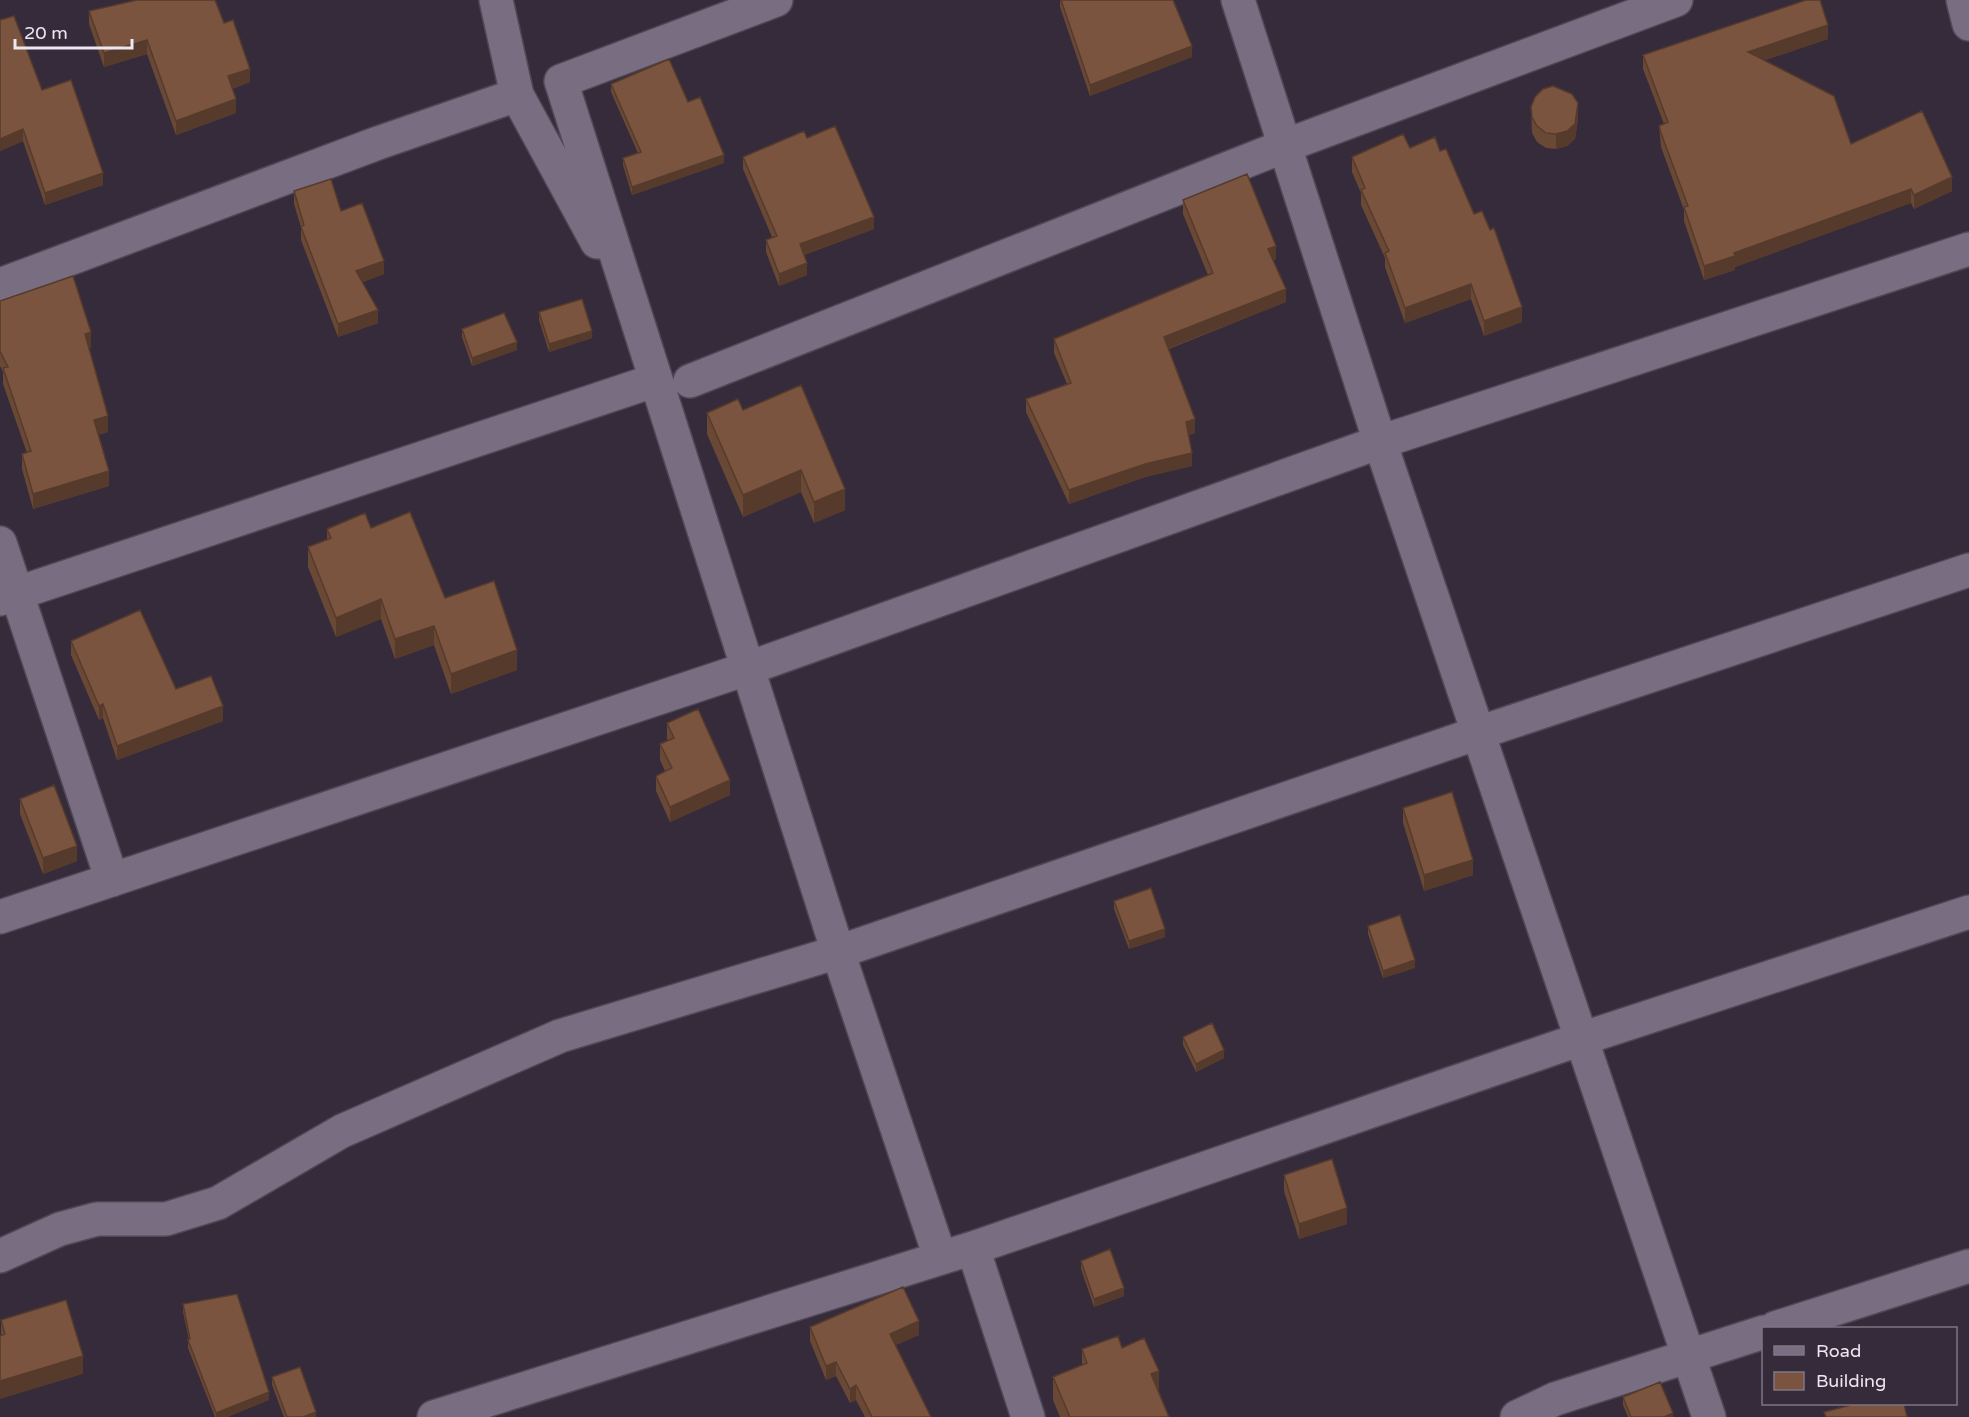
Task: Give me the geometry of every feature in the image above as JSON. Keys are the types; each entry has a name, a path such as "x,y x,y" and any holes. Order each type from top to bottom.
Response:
{"street":[{"path":"496,0 517,95 610,266 656,380 671,497 749,668"},
{"path":"776,0 561,81 838,952 940,1257"},
{"path":"1238,0 1287,145 1380,442 1709,1417"},
{"path":"690,381 1287,145 1676,0"},
{"path":"1963,0 1969,24"},
{"path":"0,285 378,143 517,95"},
{"path":"0,917 749,668 1380,442 1969,249"},
{"path":"8,596 656,380"},
{"path":"0,543 8,596 112,880"},
{"path":"0,1256 60,1229 97,1219 166,1219 194,1213 218,1203 342,1131 560,1036 838,952 1478,733 1969,570"},
{"path":"434,1417 973,1248 1581,1039 1969,912"},
{"path":"973,1248 1028,1417"},
{"path":"1781,1327 1969,1266"},
{"path":"1517,1417 1555,1399 1762,1333"}],"building":[{"path":"137,0 215,0 224,23 233,20 250,69 228,76 236,99 176,121 147,40 104,53 89,11"},
{"path":"1061,0 1173,0 1192,46 1090,85"},
{"path":"1806,0 1820,0 1828,25 1748,52 1834,96 1851,144 1922,111 1952,177 1914,195 1911,189 1704,266 1684,207 1688,206 1659,126 1668,122 1643,55"},
{"path":"14,16 42,90 71,80 103,173 45,193 23,129 0,139 0,20"},
{"path":"669,59 688,102 700,97 724,155 632,187 623,158 641,152 611,84"},
{"path":"1553,86 1572,94 1578,103 1575,124 1567,131 1556,134 1546,133 1537,126 1532,117 1531,107 1535,97 1543,89"},
{"path":"835,126 874,217 800,244 807,263 779,274 766,240 777,236 743,157 804,131 807,138"},
{"path":"1403,134 1410,148 1435,137 1440,151 1446,149 1474,214 1482,211 1490,230 1494,228 1522,307 1484,321 1471,284 1405,308 1385,253 1389,251 1361,190 1365,188 1352,157"},
{"path":"1247,174 1276,246 1268,249 1286,289 1164,337 1195,419 1186,422 1192,453 1145,464 1069,490 1026,399 1071,383 1054,339 1213,273 1183,200"},
{"path":"331,179 341,211 362,203 384,261 356,271 378,310 338,324 301,227 304,225 294,191"},
{"path":"73,276 91,332 85,334 108,416 94,420 109,471 33,494 22,454 31,451 3,368 8,367 0,351 0,301"},
{"path":"582,299 592,331 549,344 539,312"},
{"path":"504,313 517,342 472,358 462,329"},
{"path":"801,385 845,489 814,502 801,470 743,495 707,413 738,399 743,410"},
{"path":"410,512 445,598 494,581 517,650 451,674 434,626 395,639 381,599 336,618 308,547 331,538 327,529 365,513 371,528"},
{"path":"140,610 176,689 211,676 223,706 117,746 103,704 99,706 71,641"},
{"path":"698,709 730,780 670,807 656,776 672,768 660,744 674,738 667,723"},
{"path":"54,785 77,846 43,858 20,799"},
{"path":"1452,792 1473,860 1424,875 1403,808"},
{"path":"1151,888 1165,929 1129,941 1114,901"},
{"path":"1400,915 1415,960 1383,971 1368,926"},
{"path":"1212,1023 1224,1050 1196,1064 1183,1037"},
{"path":"1332,1159 1347,1208 1299,1224 1284,1175"},
{"path":"1110,1249 1124,1288 1094,1299 1081,1261"},
{"path":"903,1287 919,1321 890,1334 931,1417 872,1417 856,1385 850,1389 836,1362 826,1366 810,1327"},
{"path":"237,1294 269,1392 216,1413 188,1340 190,1339 183,1304"},
{"path":"66,1300 83,1356 0,1381 0,1336 5,1334 1,1320"},
{"path":"1118,1336 1122,1348 1144,1338 1159,1371 1151,1374 1169,1417 1070,1417 1053,1377 1087,1363 1082,1349"},
{"path":"300,1367 316,1412 303,1417 287,1417 272,1377"},
{"path":"1660,1382 1673,1413 1664,1417 1631,1417 1623,1397"},
{"path":"1851,1405 1904,1405 1907,1417 1826,1417 1824,1412"}]}
